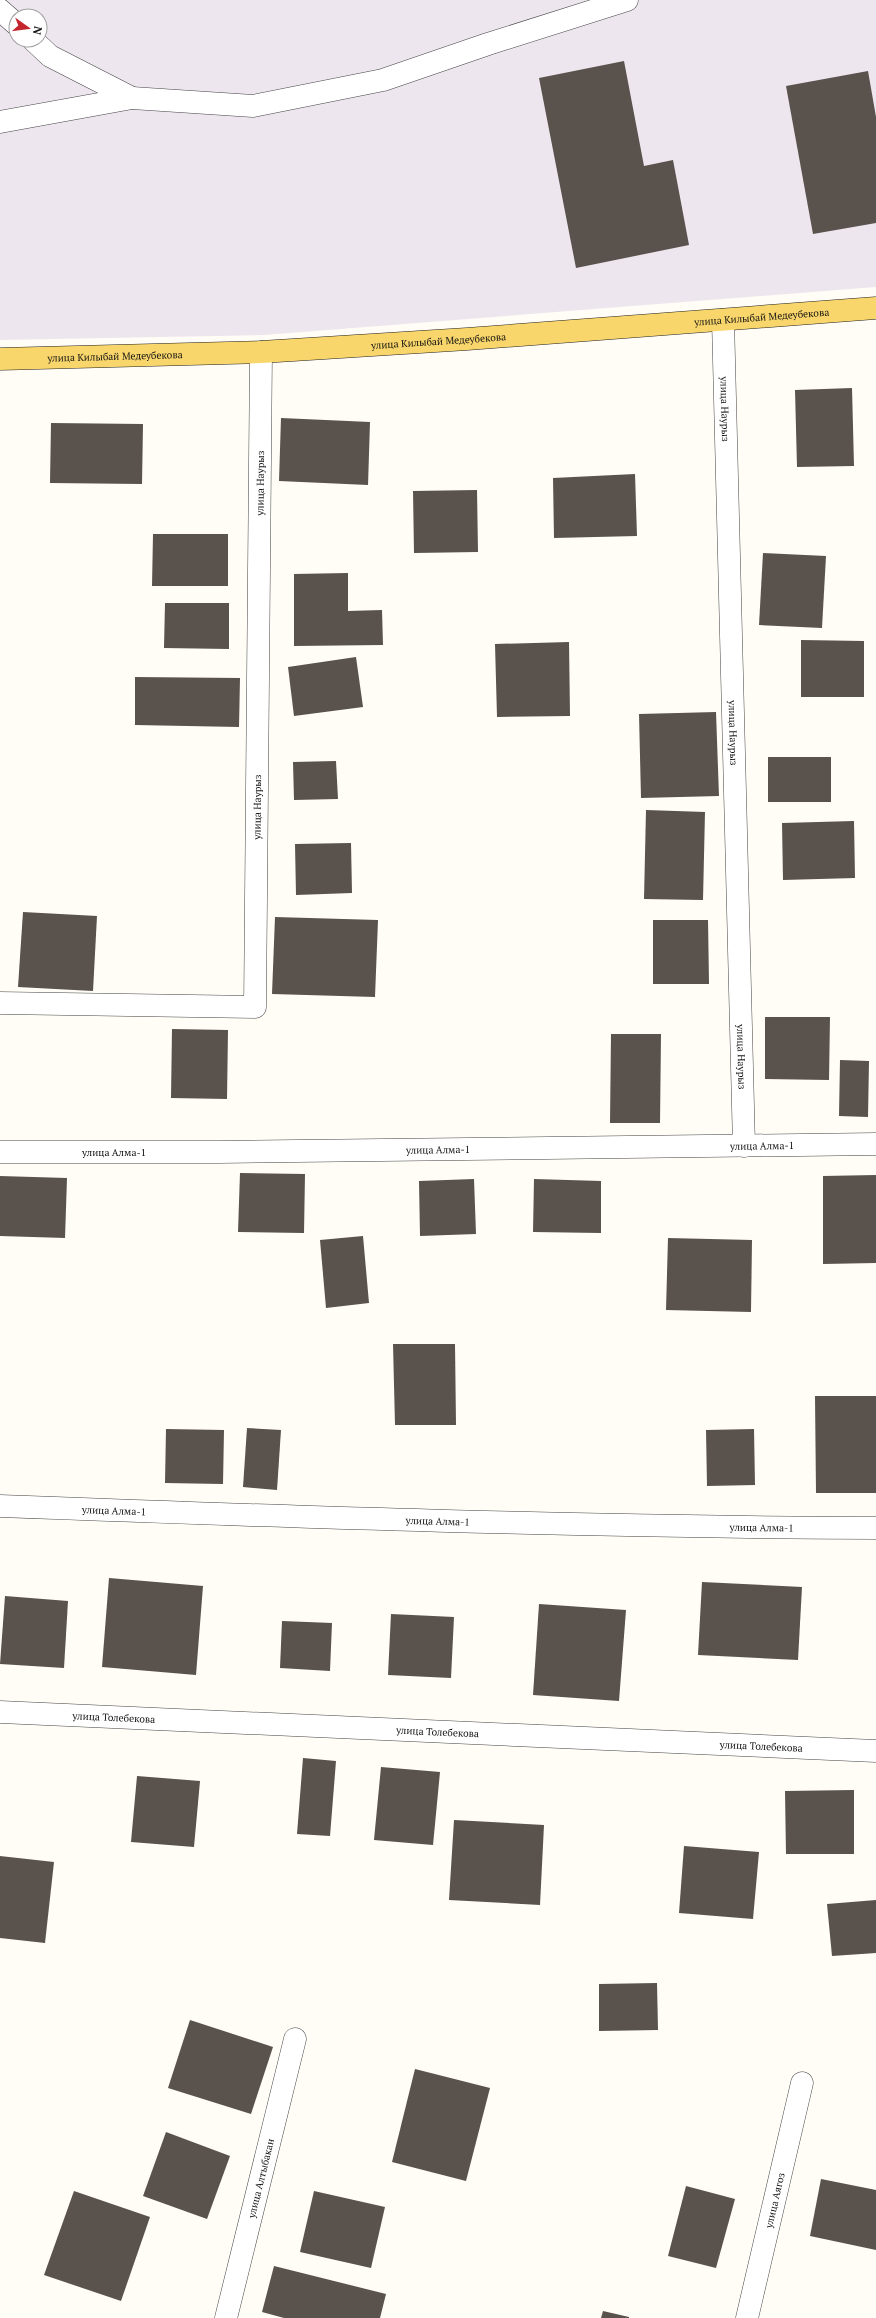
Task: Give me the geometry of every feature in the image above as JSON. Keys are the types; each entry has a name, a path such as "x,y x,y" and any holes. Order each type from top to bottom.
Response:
{"main road":[{"name":"улица Килыбай Медеубекова","path":"0,358 261,352 876,308"}],"street":[{"path":"0,122 132,98 253,106 276,102 383,80 488,44 626,0"},
{"path":"0,10 8,17"},
{"path":"42,48 50,56 132,98"},
{"name":"улица Наурыз","path":"723,320 744,1146"},
{"name":"улица Наурыз","path":"0,1003 255,1007 261,352"},
{"name":"улица Алма-1","path":"0,1152 218,1152 876,1144"},
{"name":"улица Алма-1","path":"0,1506 257,1516 673,1527 876,1528"},
{"name":"улица Толебекова","path":"0,1712 876,1751"},
{"name":"улица Алтыбакан","path":"226,2318 295,2039"},
{"name":"улица Аягоз","path":"747,2318 802,2083"}],"shaded area":[{"path":"0,0 876,0 876,287 264,335 0,340"}],"building":[{"path":"624,61 644,166 673,160 689,245 576,268 539,78"},
{"path":"868,71 876,117 876,223 813,234 786,86"},
{"path":"852,388 854,466 797,467 795,390"},
{"path":"281,418 370,422 368,485 279,481"},
{"path":"51,423 143,424 142,484 50,483"},
{"path":"635,474 637,536 554,538 553,478"},
{"path":"477,490 478,552 414,553 413,491"},
{"path":"153,534 228,534 228,586 152,586"},
{"path":"763,553 826,556 822,628 759,625"},
{"path":"348,573 348,611 382,610 383,645 294,646 294,574"},
{"path":"165,603 229,603 229,649 164,648"},
{"path":"801,640 864,641 864,697 801,697"},
{"path":"569,642 570,716 497,717 495,644"},
{"path":"356,657 363,707 294,716 288,667"},
{"path":"135,677 240,678 239,727 135,725"},
{"path":"716,712 719,796 641,798 639,714"},
{"path":"768,757 831,757 831,802 768,802"},
{"path":"336,761 338,799 294,800 293,762"},
{"path":"646,810 705,812 703,900 644,899"},
{"path":"854,821 855,878 783,880 782,823"},
{"path":"351,843 352,893 296,895 295,844"},
{"path":"23,912 97,916 93,991 18,987"},
{"path":"275,917 378,920 375,997 272,994"},
{"path":"653,920 708,920 709,984 653,984"},
{"path":"765,1017 830,1017 829,1080 765,1079"},
{"path":"172,1029 228,1030 227,1099 171,1098"},
{"path":"611,1034 661,1034 660,1123 610,1123"},
{"path":"840,1060 869,1061 868,1117 839,1116"},
{"path":"240,1173 305,1174 304,1233 238,1232"},
{"path":"876,1175 876,1263 823,1264 823,1176"},
{"path":"0,1176 67,1178 65,1238 0,1236"},
{"path":"474,1179 476,1234 420,1236 419,1181"},
{"path":"534,1179 601,1181 601,1233 533,1232"},
{"path":"363,1236 369,1303 326,1308 320,1240"},
{"path":"668,1238 752,1240 751,1312 666,1310"},
{"path":"393,1344 455,1344 456,1425 395,1425"},
{"path":"815,1396 876,1396 876,1493 816,1493"},
{"path":"247,1428 281,1430 277,1490 243,1487"},
{"path":"166,1429 224,1430 223,1484 165,1483"},
{"path":"754,1429 755,1485 707,1486 706,1430"},
{"path":"109,1578 203,1586 196,1675 102,1667"},
{"path":"702,1582 802,1587 798,1660 698,1655"},
{"path":"5,1596 68,1601 64,1668 0,1664"},
{"path":"539,1604 626,1610 619,1701 533,1695"},
{"path":"391,1614 454,1617 451,1678 388,1675"},
{"path":"282,1621 332,1623 330,1671 280,1668"},
{"path":"303,1758 336,1761 330,1836 297,1834"},
{"path":"381,1767 440,1772 433,1845 374,1840"},
{"path":"137,1776 200,1781 194,1847 131,1842"},
{"path":"854,1790 854,1854 786,1854 785,1791"},
{"path":"454,1820 544,1825 540,1905 449,1900"},
{"path":"684,1846 759,1852 753,1919 679,1913"},
{"path":"0,1856 54,1862 45,1943 0,1938"},
{"path":"876,1900 876,1953 832,1956 827,1904"},
{"path":"657,1983 658,2030 599,2031 599,1984"},
{"path":"190,2020 273,2047 251,2114 168,2088"},
{"path":"415,2069 490,2088 466,2181 392,2162"},
{"path":"166,2132 230,2156 207,2219 143,2196"},
{"path":"821,2179 876,2190 876,2250 810,2236"},
{"path":"686,2186 735,2199 716,2268 668,2256"},
{"path":"74,2191 150,2217 121,2301 44,2275"},
{"path":"314,2191 385,2207 371,2268 300,2252"},
{"path":"274,2266 386,2294 380,2318 284,2318 262,2312"},
{"path":"603,2311 629,2317 629,2318 601,2318"}]}
